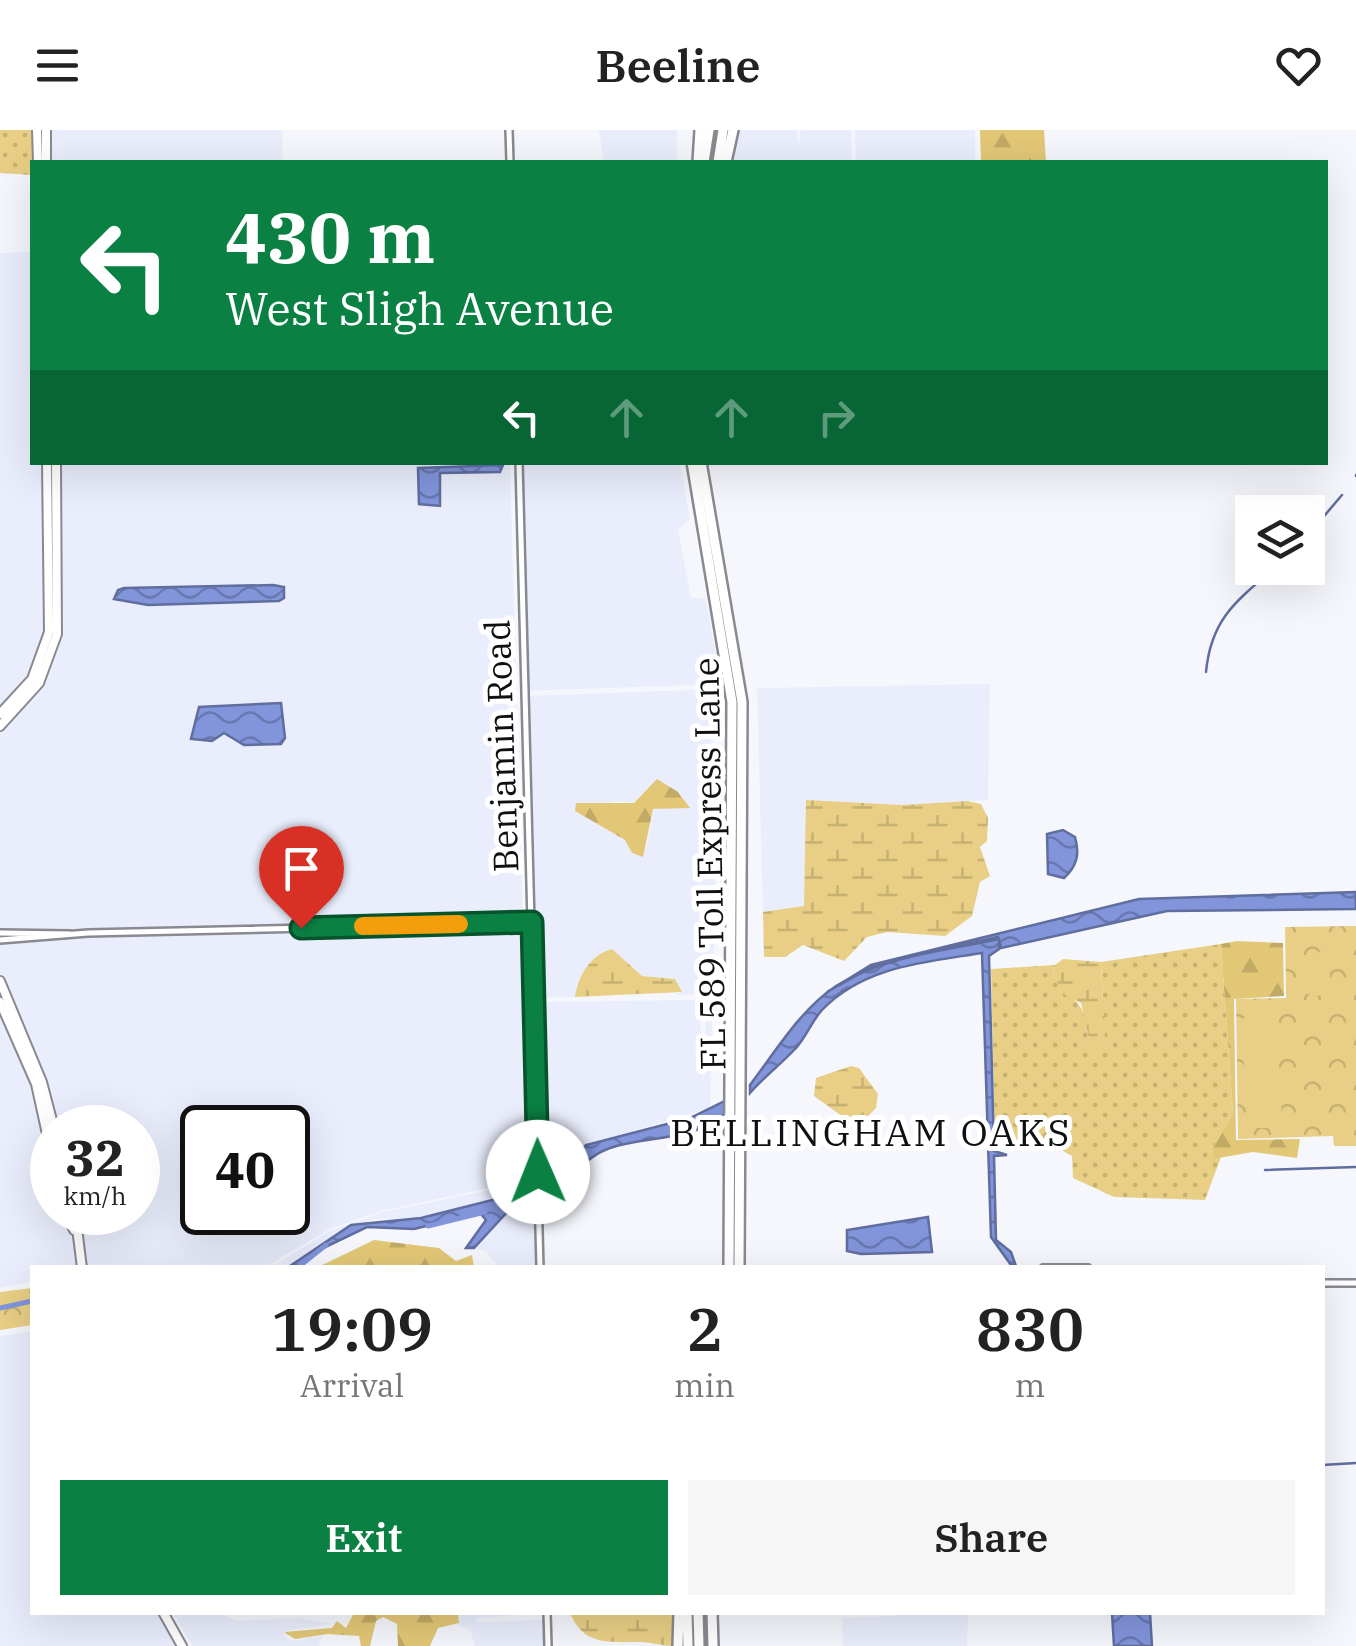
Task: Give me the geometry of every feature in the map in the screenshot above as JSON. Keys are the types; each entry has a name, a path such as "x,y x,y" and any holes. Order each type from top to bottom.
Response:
{"highway":[{"path":"700,130 701,160"},
{"path":"702,160 709,130"},
{"path":"716,160 720,130"},
{"path":"726,160 733,130"},
{"path":"693,465 737,670"},
{"path":"704,465 740,702 742,1112 736,1265"},
{"path":"736,1265 730,1088 740,702"},
{"path":"678,1646 691,1615"},
{"path":"692,1615 696,1646"},
{"path":"692,1615 696,1646"},
{"path":"712,1615 712,1646"}],"main road":[{"path":"37,130 38,160"},
{"path":"46,130 46,160"},
{"path":"0,714 32,679 49,632 47,465"},
{"path":"0,726 39,684 58,634 56,465"},
{"path":"0,981 48,1105"},
{"path":"0,1002 36,1084 41,1105"},
{"path":"75,1235 81,1265"},
{"path":"165,1615 182,1646"}],"street":[{"path":"509,130 510,160"},
{"name":"Benjamin Road","path":"519,465 540,1265"},
{"path":"0,932 70,934 532,922"},
{"path":"0,940 61,938 70,934"},
{"path":"1325,1283 1356,1282"},
{"path":"547,1615 548,1646"}],"shaded area":[{"path":"49,130 282,130 283,160 50,160"},
{"path":"599,130 677,130 677,160 604,160"},
{"path":"737,130 797,130 798,146 801,130 851,130 852,160 730,160"},
{"path":"855,130 975,130 975,160 856,160"},
{"path":"30,252 30,465 510,465 530,1179 382,1211 330,1229 268,1265 30,1265 30,1282 0,1288 0,253"},
{"path":"521,465 680,465 690,519 678,530 691,598 706,599 721,684 524,691"},
{"path":"990,684 988,800 902,805 807,801 804,907 763,912 757,688"},
{"path":"720,689 720,716 716,694 709,695 713,773 706,809 717,800 710,1108 586,1145 550,1185 540,1188 537,1002 699,1000 704,1086 706,1005 697,994 675,995 681,992 675,979 642,976 628,964 577,986 575,997 536,998 525,696","holes":["642,793 689,807 653,809 647,846 632,853 625,840 575,811 617,801 634,803"]},
{"path":"536,1175 536,1189 421,1218 373,1219 291,1265 275,1265 330,1231 383,1212 500,1188"},
{"path":"536,1199 537,1265 497,1265 485,1251 472,1248 510,1209"},
{"path":"30,1331 30,1615 168,1615 185,1646 0,1646 0,1336"},
{"path":"174,1615 225,1615 236,1621 301,1618 332,1624 283,1631 287,1639 294,1641 322,1636 319,1646 193,1646"},
{"path":"460,1615 517,1615 476,1618 477,1622 545,1620 546,1646 475,1646 470,1629 458,1626"},
{"path":"968,1615 967,1646 843,1646 842,1618"}],"green space":[{"path":"0,130 32,130 30,175 0,173"},
{"path":"980,130 1044,130 1046,160 981,160"},
{"path":"657,779 678,792 690,808 653,809 643,857 632,853 625,840 575,811 576,803 634,803"},
{"path":"806,800 981,804 988,818 987,841 980,847 990,876 980,882 972,916 945,936 887,932 867,937 844,961 803,945 785,957 764,957 763,912 804,906"},
{"path":"1356,926 1356,1146 1334,1146 1333,1136 1238,1139 1236,999 1286,998 1285,927"},
{"path":"1283,943 1284,996 1234,999 1236,1140 1300,1139 1297,1158 1253,1152 1213,1159 1212,1149 1233,1113 1221,944"},
{"path":"1221,944 1233,1113 1212,1149 1213,1158 1221,1157 1205,1200 1114,1197 1073,1178 1072,1156 1052,1145 995,1144 991,969 1055,965 1053,975 1084,1013 1087,1033 1103,1000 1101,962"},
{"path":"612,949 642,976 675,979 682,992 575,997 587,967"},
{"path":"1313,952 1332,953 1328,997 1303,993"},
{"path":"1063,959 1101,962 1105,1039 1097,1049 1091,1047 1081,1003 1066,996 1053,975 1055,965"},
{"path":"1243,1018 1278,1018 1279,1070 1244,1071"},
{"path":"851,1066 859,1068 878,1094 876,1108 857,1127 814,1096 816,1078"},
{"path":"1246,1075 1282,1075 1281,1128 1246,1128"},
{"path":"374,1240 439,1248 456,1261 472,1255 474,1265 322,1265"},
{"path":"30,1288 30,1325 0,1330 0,1292"},
{"path":"353,1615 458,1615 459,1623 438,1628 430,1646 398,1646 397,1624 383,1617 376,1621 370,1646 361,1646 359,1636 328,1634 295,1639 284,1632 332,1628 337,1621 346,1628"},
{"path":"571,1615 674,1615 673,1646 598,1640 576,1624"}],"water":[{"path":"503,465 500,472 440,473 440,506 419,504 418,468"},
{"path":"284,587 284,598 279,601 148,605 114,599 118,590 124,588"},
{"path":"281,703 285,738 281,744 244,745 224,733 212,741 191,739 199,707"},
{"path":"1063,830 1075,837 1077,849 1075,864 1064,878 1048,874 1047,834"},
{"path":"1356,892 1356,909 1167,911 1001,948 998,937 877,964 827,992 871,965 1139,899"},
{"path":"999,939 999,949 989,956 994,1151 1007,1155 994,1156 996,1240 1011,1252 1016,1265 1011,1265 991,1237 982,953 897,968 857,984 822,1010 799,1045 750,1093 750,1085 789,1032 836,986 894,961"},
{"path":"727,1100 728,1111 702,1128 610,1148 540,1197 540,1188 550,1185 586,1145 690,1118"},
{"path":"536,1189 536,1199 510,1209 474,1248 466,1248 486,1220 480,1213 414,1229 367,1227 319,1250 299,1265 291,1265 351,1225 421,1218"},
{"path":"928,1217 932,1252 847,1251 847,1230"},
{"path":"1112,1615 1150,1615 1152,1646 1114,1646"}],"waterway":[{"path":"1325,515 1342,495"},
{"path":"1206,672 1220,625 1237,601 1255,585"},
{"path":"1265,1170 1356,1167"},
{"path":"428,1226 485,1212"},
{"path":"301,1265 326,1245"},
{"path":"0,1308 30,1301"},
{"path":"1325,1465 1356,1463"}],"slow traffic":[{"path":"363,926 459,924"}],"district":[{"name":"BELLINGHAM OAKS","path":"871,1131"}],"route":[{"path":"301,928 532,922 538,1172"}]}
